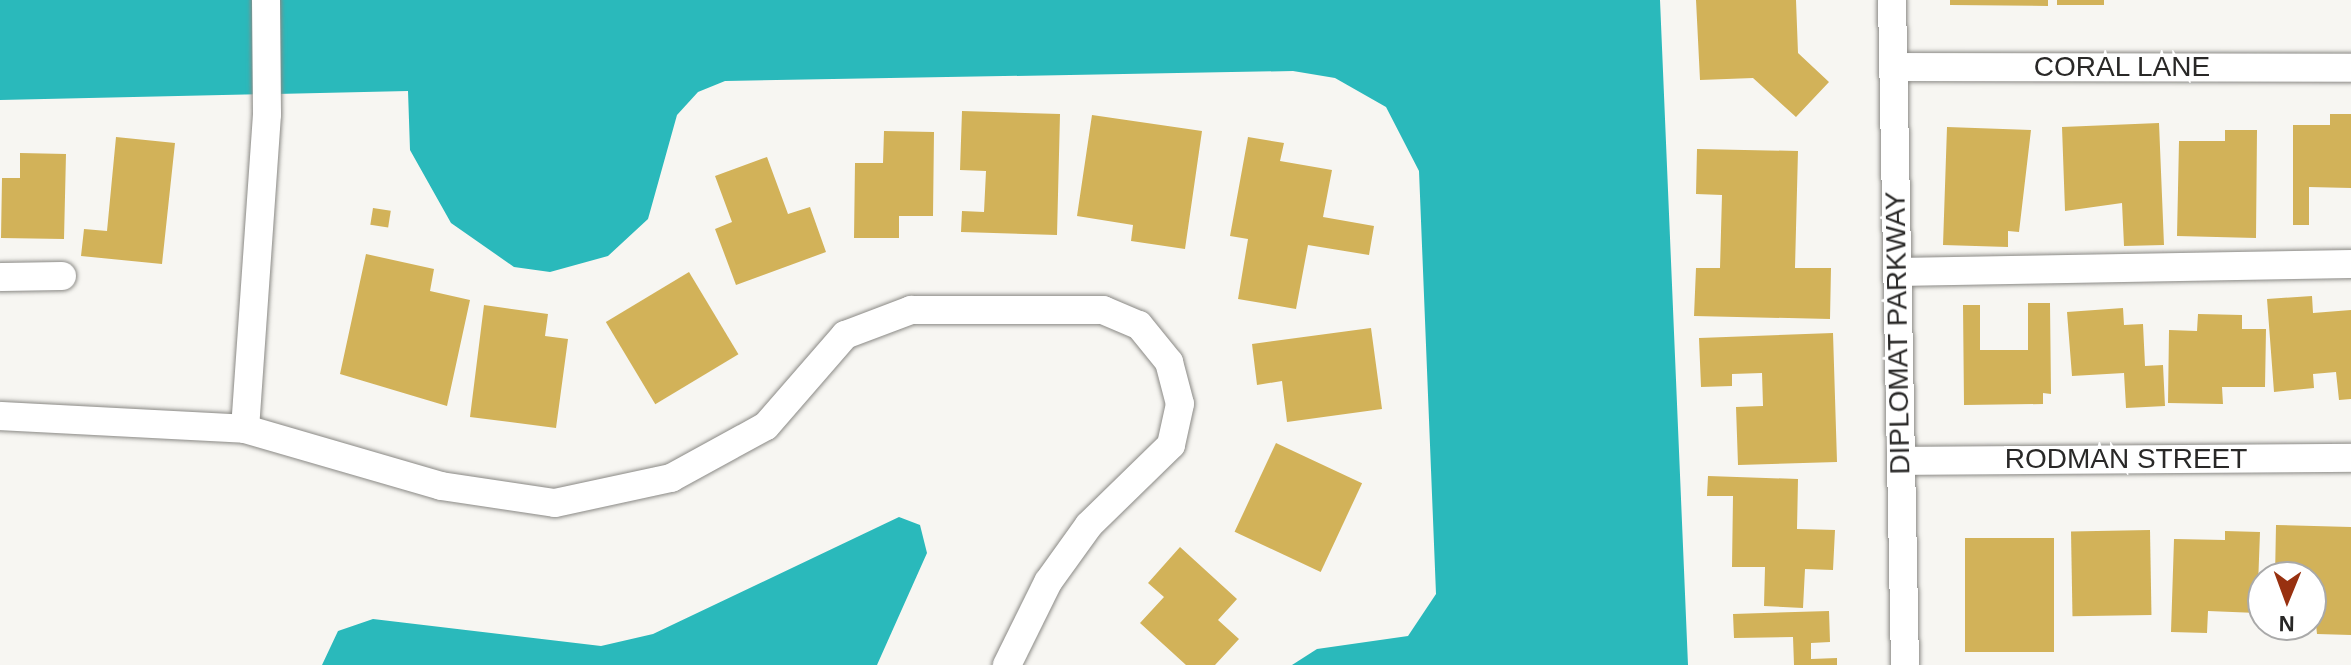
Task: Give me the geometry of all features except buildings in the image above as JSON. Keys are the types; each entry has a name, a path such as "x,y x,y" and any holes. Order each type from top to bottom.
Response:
{"street":[{"path":"245,429 267,114 266,0"},
{"name":"DIPLOMAT PARKWAY","path":"1892,0 1905,665"},
{"name":"CORAL LANE","path":"1893,67 2351,68"},
{"path":"1897,272 2351,264"},
{"path":"0,277 62,276"},
{"path":"0,416 245,429 441,486 555,503 671,478 766,426 845,335 911,310 1103,310 1139,325 1169,362 1180,404 1171,445 1089,525 1048,582 1007,665"},
{"name":"RODMAN STREET","path":"1901,461 2351,458"}],"water":[{"path":"0,0 1660,0 1688,665 1292,665 1317,649 1408,636 1436,594 1419,171 1386,107 1335,78 1293,71 725,81 698,92 677,115 648,219 608,256 550,272 514,267 451,223 410,150 408,91 0,100"},
{"path":"899,517 920,525 927,553 877,665 322,665 338,631 373,619 601,646 653,634"}]}
